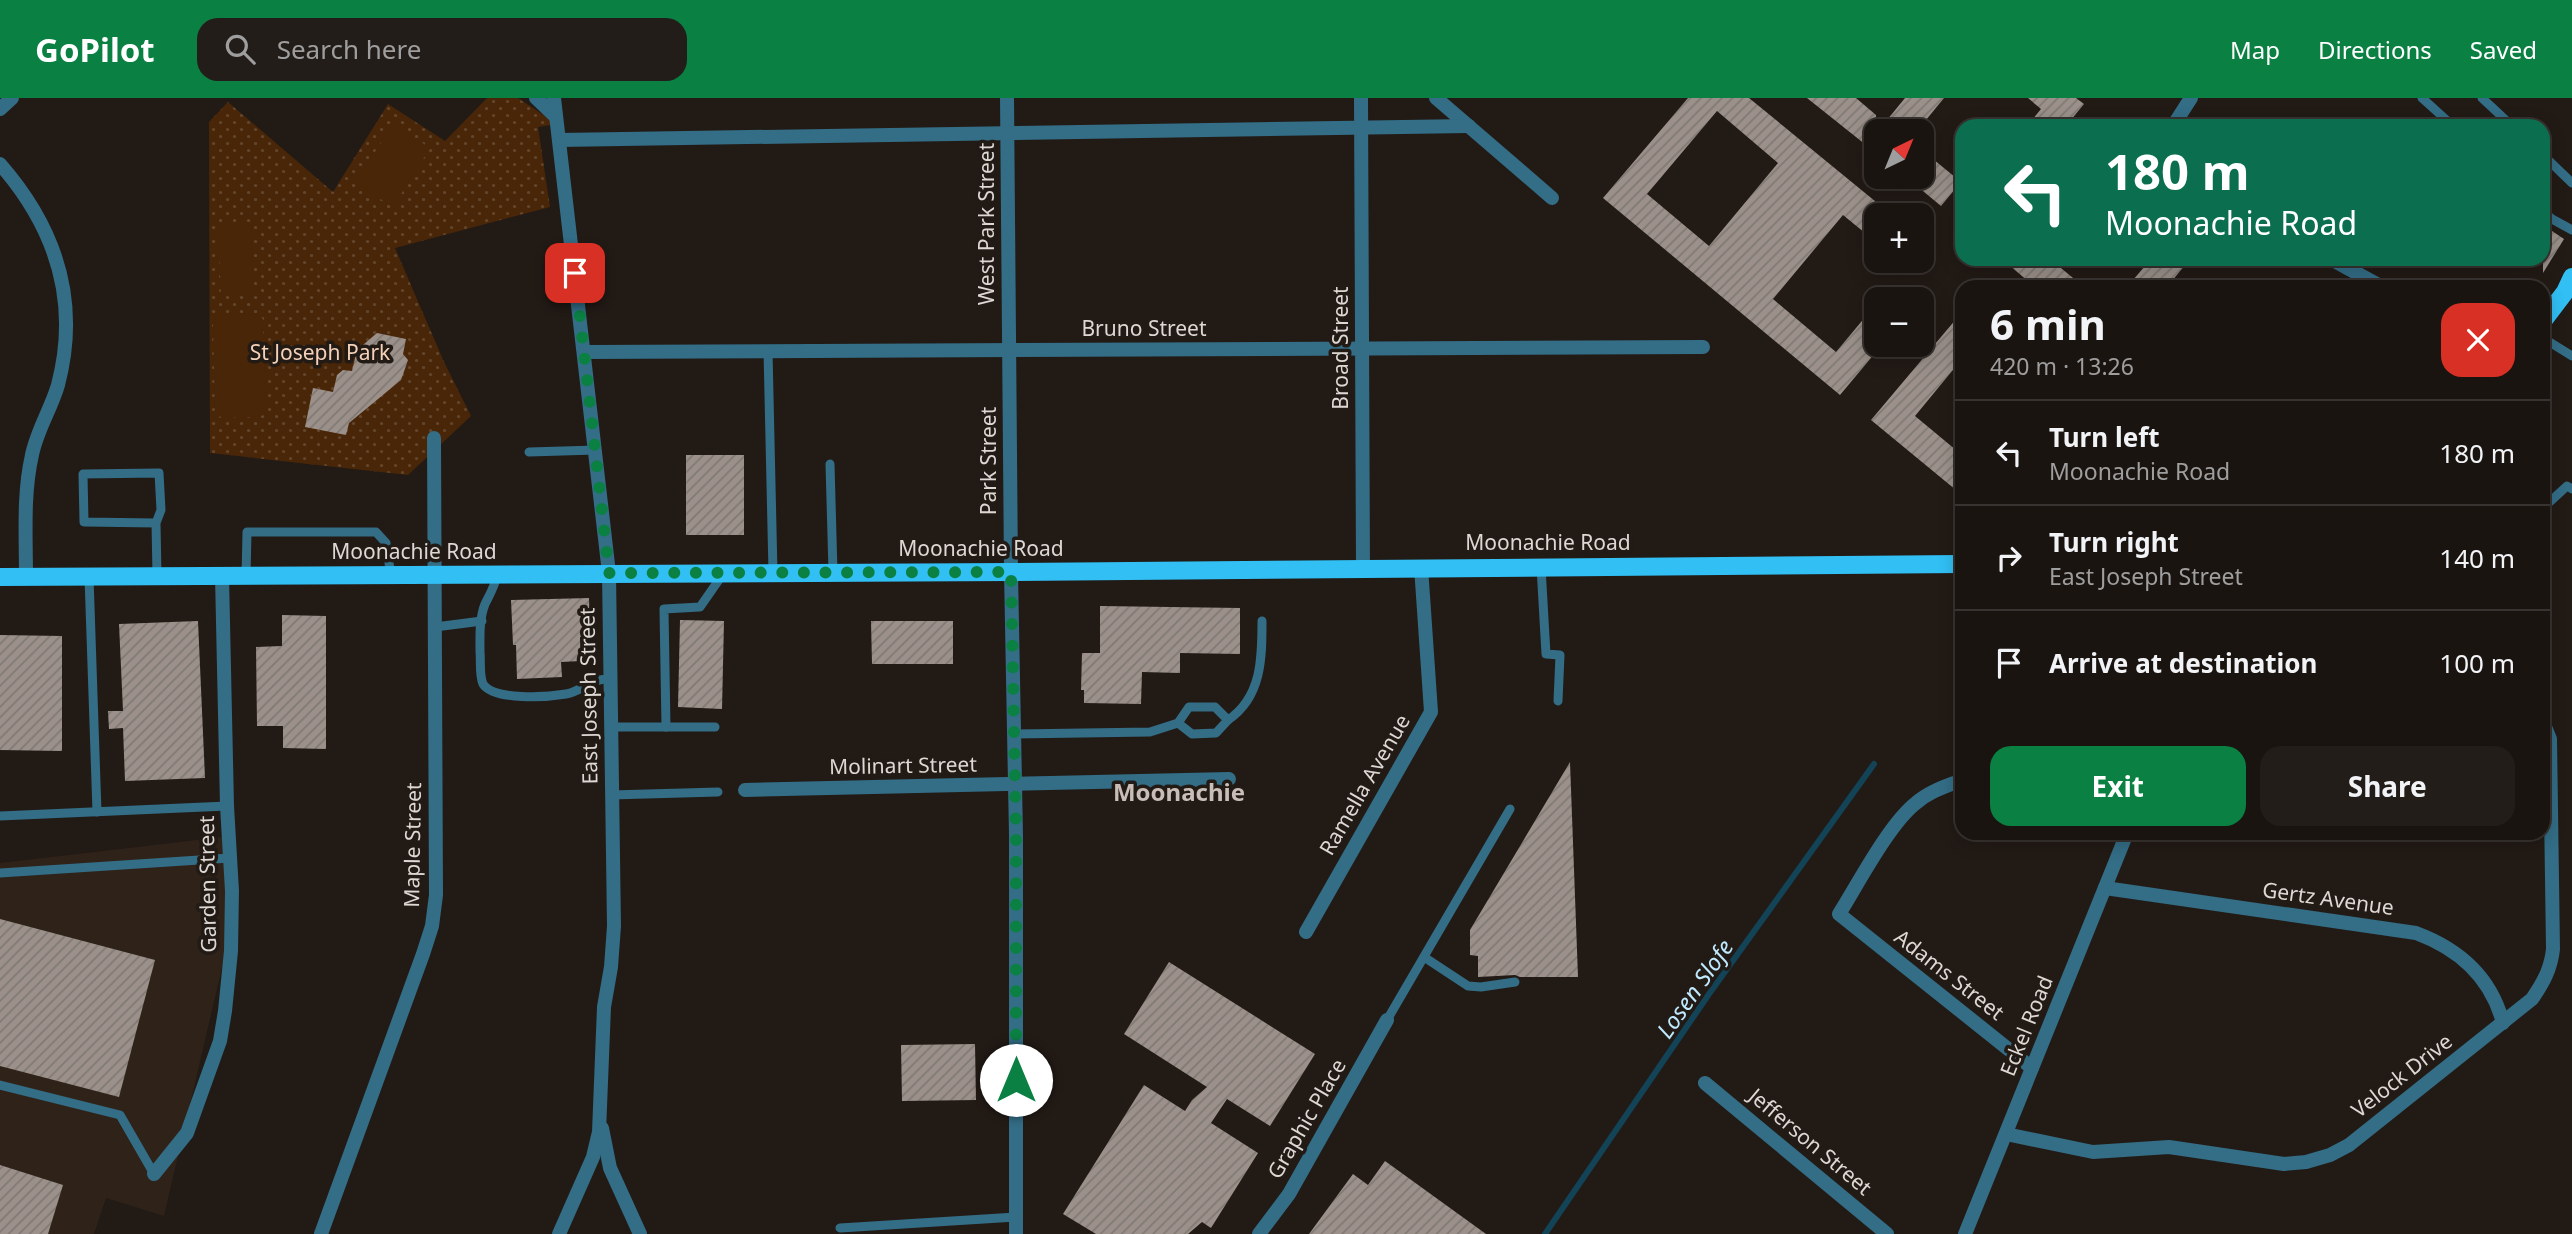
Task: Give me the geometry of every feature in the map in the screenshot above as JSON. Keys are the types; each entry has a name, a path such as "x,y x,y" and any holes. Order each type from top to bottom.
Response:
{"main road":[{"path":"2550,312 2565,292 2572,277"},
{"name":"Moonachie Road","path":"0,577 1955,564"}],"street":[{"path":"0,109 12,98"},
{"path":"536,98 556,117"},
{"name":"East Joseph Street","path":"554,98 609,573 614,926 604,1007 599,1132 593,1157 559,1234"},
{"name":"West Park Street","path":"1007,98 1009,350"},
{"name":"Broad Street","path":"1361,98 1363,568"},
{"path":"1436,98 1552,198"},
{"path":"2178,119 2191,98"},
{"path":"559,140 1469,126"},
{"path":"0,164 22,189 45,228 63,285 66,317 65,352 57,387 32,453 27,484 26,577"},
{"path":"2344,266 2369,280"},
{"name":"Bruno Street","path":"585,352 1703,347"},
{"name":"Park Street","path":"1009,350 1017,1234"},
{"name":"Maple Street","path":"321,1234 432,926 436,895 434,438"},
{"name":"Ramella Avenue","path":"1306,932 1431,712 1420,567"},
{"name":"Garden Street","path":"154,1174 187,1133 220,1041 232,951 222,576"},
{"name":"Velock Drive","path":"2006,1134 2093,1152 2169,1147 2284,1164 2306,1162 2330,1155 2349,1145 2504,1023 2532,999 2544,982 2552,960 2550,739"},
{"name":"Molinart Street","path":"745,790 1229,779"},
{"name":"Adams Street","path":"1954,783 1925,796 1901,817 1839,914 2032,1068"},
{"name":"Eckel Road","path":"1965,1234 2124,840"},
{"name":"Gertz Avenue","path":"2105,888 2416,933 2459,954 2477,971 2492,992 2504,1023"},
{"name":"Graphic Place","path":"1259,1234 1289,1194 1387,1020"},
{"name":"Jefferson Street","path":"1705,1083 1888,1234"},
{"name":"East Joseph Street","path":"601,1109 603,1138 610,1168 640,1234"}],"lane":[{"path":"2422,98 2445,119"},
{"path":"2484,99 2505,119"},
{"path":"2550,162 2572,183"},
{"path":"2550,217 2572,230"},
{"path":"2550,342 2572,356"},
{"path":"768,351 773,573"},
{"path":"529,452 596,450"},
{"path":"830,464 833,572"},
{"path":"156,523 84,522 83,474 159,473 161,510 156,523 157,576"},
{"path":"2550,502 2567,486 2572,489"},
{"path":"246,576 247,532 275,532 376,533 386,544 391,576"},
{"path":"1541,566 1546,654 1560,655 1558,701"},
{"path":"666,727 664,609 700,607 724,573"},
{"path":"498,575 493,592 485,604 480,632 481,681 486,688 527,697 552,696 572,693 596,679 610,679"},
{"path":"89,577 97,812"},
{"path":"435,627 482,621"},
{"path":"1178,723 1192,734 1216,733 1228,720 1242,711 1251,696 1262,659 1262,621"},
{"path":"1014,734 1150,732 1178,723 1189,707 1215,707 1228,720"},
{"path":"611,727 715,727"},
{"path":"611,796 718,792"},
{"path":"0,816 227,806"},
{"path":"1387,1020 1510,809"},
{"path":"0,873 230,858"},
{"path":"1424,957 1468,986 1515,982"},
{"path":"0,1085 120,1115 154,1174"},
{"path":"840,1228 1016,1217"}],"shaded area":[{"path":"231,836 234,916 164,1216 106,1198 94,1234 0,1234 0,863"}],"green space":[{"name":"St Joseph Park","path":"487,98 518,98 557,124 538,127 550,207 395,248 444,362 471,416 408,475 210,453 209,122 228,102 333,192 388,104 445,141"},
{"path":"393,124 430,148 393,207 355,183"},
{"path":"251,225 254,295 221,296 218,226"},
{"path":"254,313 263,319 265,409 263,415 258,417 222,418 215,413 213,322 219,314"}],"building":[{"path":"1688,98 1749,98 1877,203 1864,203 1864,232 1843,215 1773,299 1836,352 1864,318 1864,357 1872,357 1840,395 1603,198","holes":["1717,111 1778,163 1709,246 1647,194"]},
{"path":"1807,98 1856,98 1876,115 1876,119 1864,119 1864,143"},
{"path":"1905,98 1944,98 1927,119 1888,119"},
{"path":"2028,98 2076,98 2084,104 2072,119 2033,119 2041,109"},
{"path":"1934,160 1955,177 1955,189 1941,206 1920,189 1934,189"},
{"path":"2550,230 2564,239 2550,262"},
{"path":"2010,266 2058,266 2076,280 2027,280"},
{"path":"2145,266 2184,266 2173,280 2133,280"},
{"path":"1955,320 1955,367 1915,416 1955,449 1955,489 1871,420 1924,357 1934,357 1934,345"},
{"path":"377,333 406,339 403,354 408,360 401,380 349,423 346,435 305,427 313,388 333,392 337,375 343,370 352,371 357,350"},
{"path":"686,455 744,455 744,535 686,535"},
{"path":"589,598 590,637 580,637 581,661 561,662 562,677 517,679 511,600"},
{"path":"1100,606 1240,608 1240,654 1180,653 1180,673 1142,672 1141,704 1084,703 1084,690 1081,690 1082,653 1100,653"},
{"path":"282,615 326,616 326,749 283,748 283,726 257,726 256,647 282,646"},
{"path":"680,620 724,621 722,709 678,707"},
{"path":"198,621 205,778 125,781 123,728 109,729 108,711 123,711 119,624"},
{"path":"871,621 953,621 953,664 872,664"},
{"path":"0,635 62,636 62,751 0,750"},
{"path":"1570,762 1578,977 1478,977 1478,956 1470,955 1470,930"},
{"path":"0,919 155,960 119,1097 0,1066"},
{"path":"1169,962 1315,1054 1270,1126 1227,1099 1211,1123 1258,1153 1211,1228 1202,1222 1188,1234 1096,1234 1063,1214 1144,1085 1185,1111 1192,1100 1207,1087 1124,1034"},
{"path":"975,1044 976,1100 902,1101 901,1045"},
{"path":"1385,1161 1486,1234 1309,1234 1353,1174 1368,1185"},
{"path":"0,1165 63,1185 48,1234 0,1234"}],"waterway":[{"name":"Losen Slofe","path":"1545,1234 1709,994 1874,764"}],"district":[{"name":"Moonachie","path":"1179,793"}],"route":[{"path":"575,273 609,573 1011,572 1016,836 1016,1080"}]}
